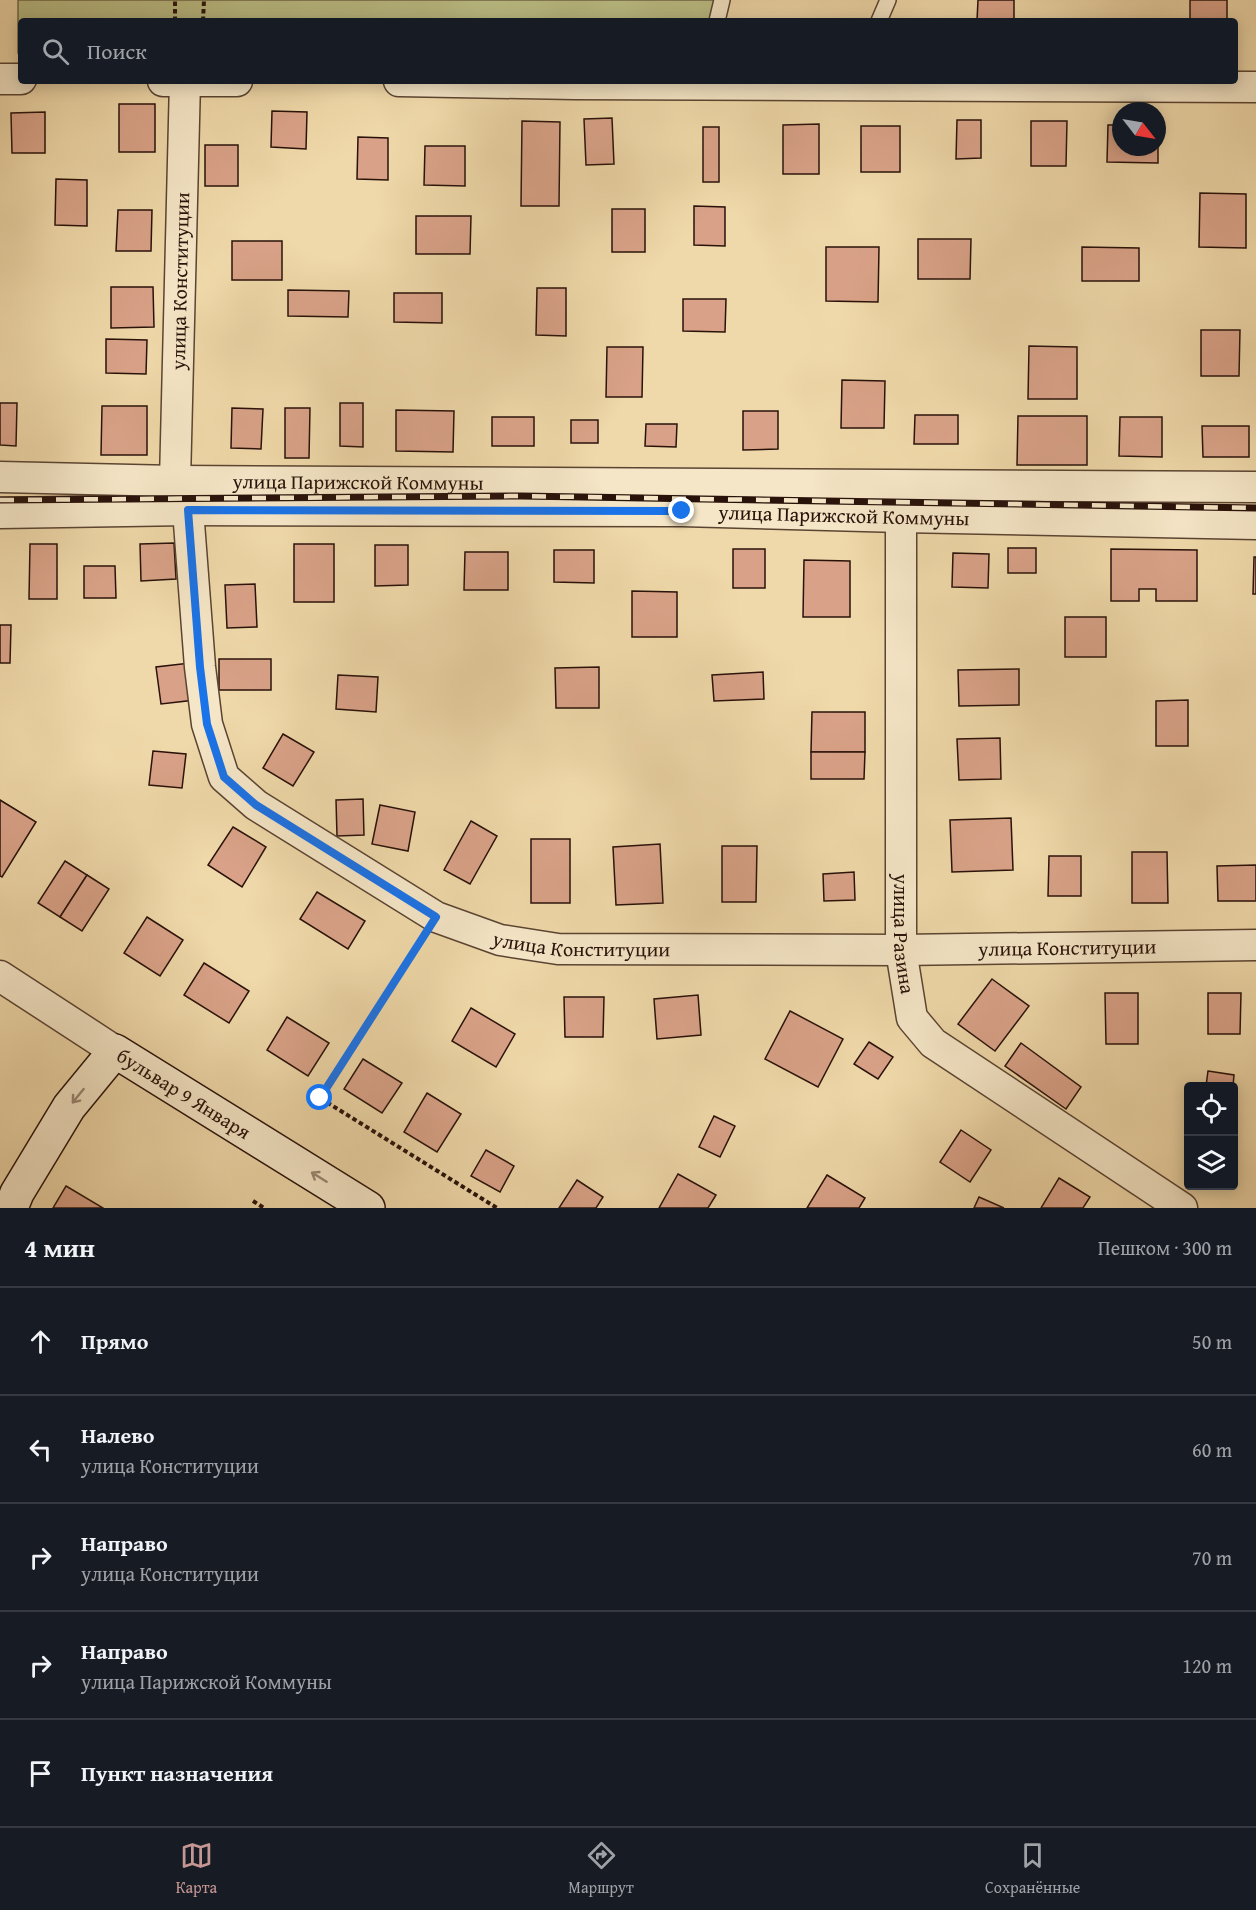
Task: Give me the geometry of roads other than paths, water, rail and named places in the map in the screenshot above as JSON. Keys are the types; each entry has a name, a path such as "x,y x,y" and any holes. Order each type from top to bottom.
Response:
{"main road":[{"path":"10,1208 69,1107 115,1051"},
{"name":"бульвар 9 Января","path":"115,1051 368,1208"}],"street":[{"path":"0,79 18,79"},
{"name":"улица Конституции","path":"175,481 185,84"},
{"path":"970,84 1256,87"},
{"name":"улица Парижской Коммуны","path":"0,477 175,481 1256,487"},
{"name":"улица Конституции","path":"188,510 200,667 207,724 224,777 256,805 436,917 500,940 558,949 901,950 1256,945"},
{"name":"улица Парижской Коммуны","path":"0,513 188,510 682,511 1256,524"},
{"name":"улица Разина","path":"901,517 901,950 912,1018 933,1043 1142,1198 1182,1208"},
{"name":"бульвар 9 Января","path":"0,976 115,1051"}],"lane":[{"path":"718,18 722,0"},
{"path":"880,18 888,0"}],"railway":[{"path":"0,500 521,496 1256,508"}]}
